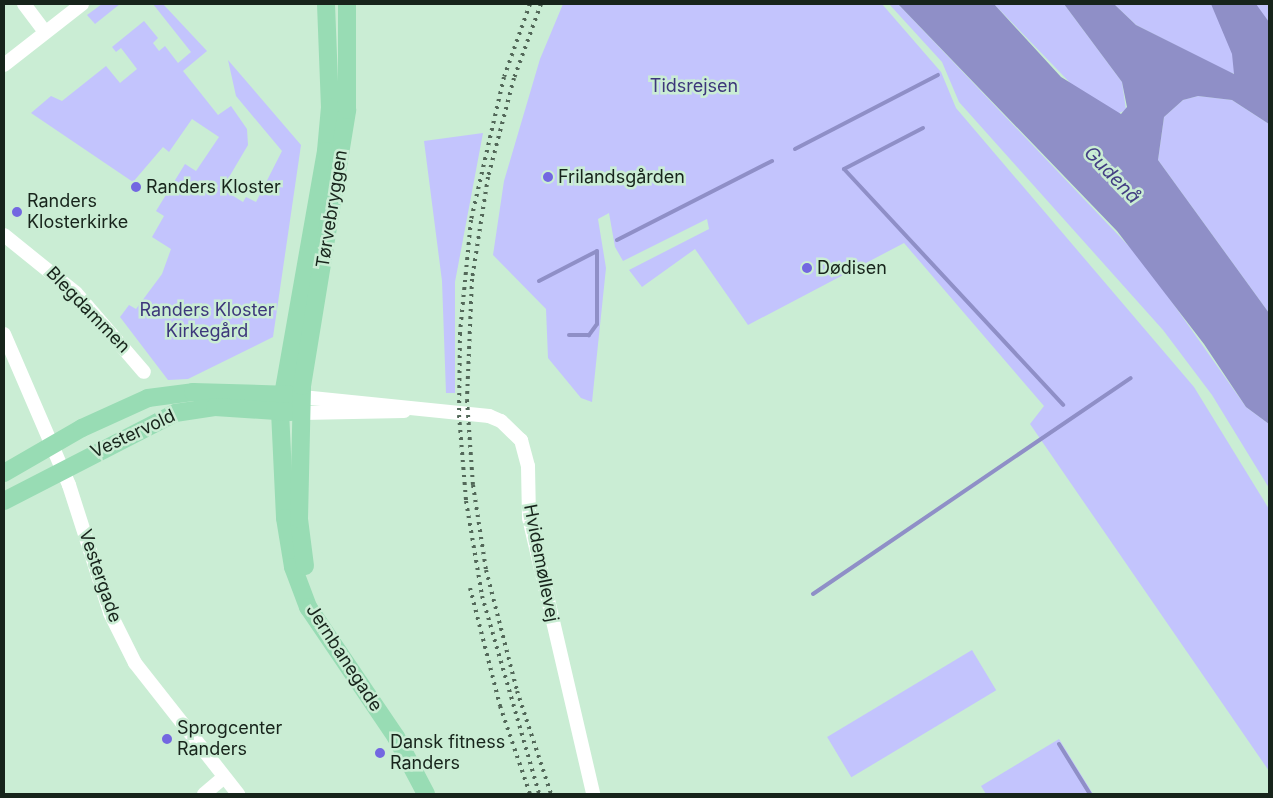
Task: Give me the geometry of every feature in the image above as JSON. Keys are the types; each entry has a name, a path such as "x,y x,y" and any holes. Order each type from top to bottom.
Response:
{"main road":[{"name":"Tørvebryggen","path":"282,393 326,151 330,107 326,4"},
{"name":"Tørvebryggen","path":"302,405 346,110 347,4"},
{"name":"Vestervold","path":"4,473 52,446 148,398 180,392 282,393 302,405"},
{"name":"Jernbanegade","path":"282,393 280,411 285,518 300,588 318,625 396,736 426,794"},
{"name":"Vestervold","path":"4,501 62,469 175,413 215,408 280,411 302,405"},
{"name":"Jernbanegade","path":"302,405 299,519 310,584 328,618 405,730 438,794"}],"street":[{"path":"24,4 45,32"},
{"path":"4,65 82,4"},
{"name":"Blegdammen","path":"4,235 76,293 144,372"},
{"name":"Vestergade","path":"4,334 62,469 110,613 135,663 223,778 238,794"},
{"name":"Hvidemøllevej","path":"302,405 420,409 489,416 512,429 526,451 529,518 593,794"},
{"path":"204,794 223,778"}],"green space":[{"path":"102,4 120,4 95,24 87,15"},
{"name":"Randers Kloster Kirkegård","path":"153,4 163,4 207,51 183,71 218,115 231,106 247,129 248,145 222,189 243,202 246,197 256,202 282,151 236,96 228,60 301,145 273,337 188,379 168,380 120,317 129,305 136,309 162,274 171,249 152,237 164,216 156,211 185,164 196,171 219,137 192,119 169,152 163,147 133,182 31,113 51,96 62,101 106,66 120,83 137,69 121,48 116,52 112,47 144,21 158,38 153,43 159,51 165,46 178,63 191,52"},
{"name":"Tidsrejsen","path":"563,4 882,4 941,72 956,108 1194,387 1269,509 1269,771 1030,424 1044,406 904,243 748,325 695,249 642,287 629,270 709,229 707,219 623,261 615,247 609,213 598,219 606,268 592,402 581,398 548,358 546,309 493,255 504,181 540,59"},
{"path":"889,4 898,4 1143,261 1246,407 1269,424 1269,488 1212,395 1163,330 959,102 942,62"},
{"path":"994,4 1064,4 1122,82 1126,110 1117,114 1078,91"},
{"path":"1114,4 1269,4 1269,85 1226,71 1136,25"},
{"path":"1198,96 1232,100 1269,124 1269,313 1158,160 1164,117 1183,100"},
{"path":"483,133 455,282 455,393 446,393 442,281 424,141"},
{"path":"972,650 996,690 851,777 827,737"},
{"path":"1059,739 1093,794 986,794 981,786"}],"water":[{"name":"Gudenå","path":"898,4 994,4 1061,77 1121,114 1127,107 1122,82 1064,4 1114,4 1136,25 1234,74 1232,54 1211,4 1256,4 1269,22 1269,124 1232,100 1198,96 1183,100 1164,117 1158,160 1269,313 1269,424 1246,407 1204,344 1117,231"}],"waterway":[{"path":"795,149 938,75"},
{"path":"923,128 844,169 1063,405"},
{"path":"617,240 772,161"},
{"path":"539,281 597,251 597,324 589,335 569,335"},
{"path":"813,594 1131,378"},
{"path":"1059,744 1090,794"}],"railway":[{"path":"530,4 504,77 471,220 460,333 459,415 466,501 482,596 539,794"},
{"path":"541,4 514,78 488,177 472,279 467,400 473,485 486,570 517,691 551,794"},
{"path":"470,588 500,706 530,794"}],"place":[{"name":"Frilandsgården","path":"548,177"},
{"name":"Randers Kloster","path":"136,187"},
{"name":"Randers Klosterkirke","path":"17,212"},
{"name":"Dødisen","path":"807,268"},
{"name":"Sprogcenter Randers","path":"167,739"},
{"name":"Dansk fitness Randers","path":"380,753"}]}
